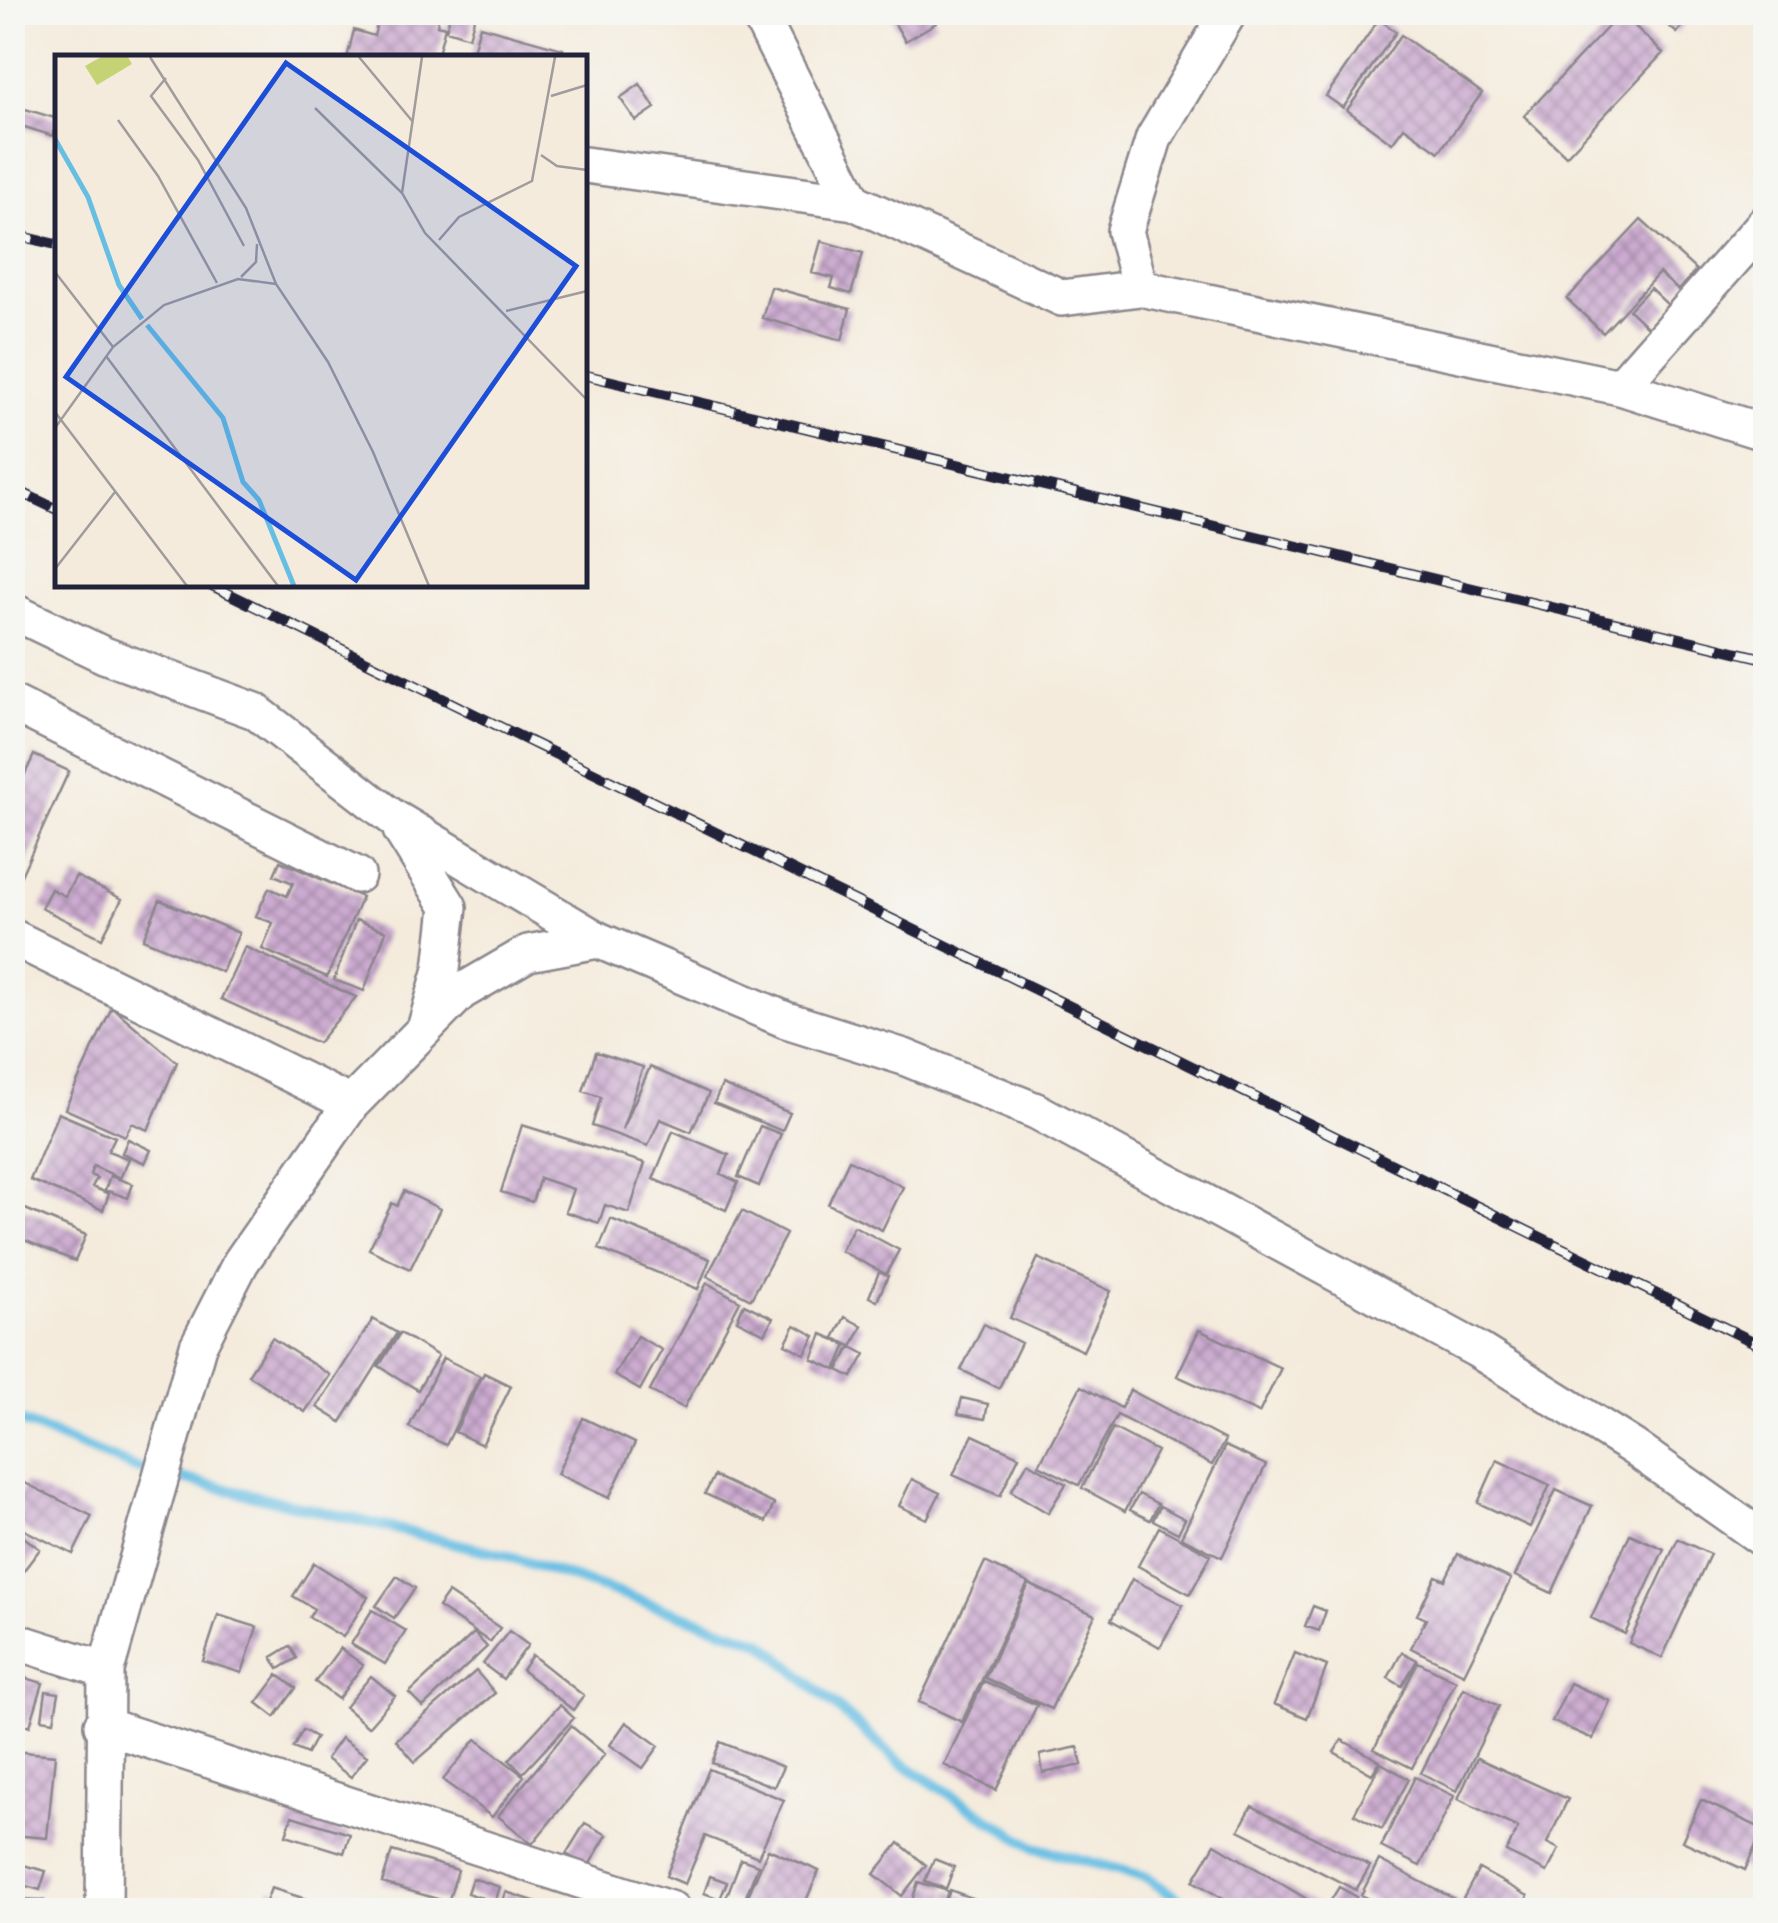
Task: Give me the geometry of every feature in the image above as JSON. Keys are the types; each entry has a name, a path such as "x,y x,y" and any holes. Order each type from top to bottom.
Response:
{"street":[{"path":"758,12 854,202"},
{"path":"1140,288 1125,231 1154,138 1229,12"},
{"path":"588,165 854,202 1062,298 1140,288 1620,386 1766,433"},
{"path":"1620,386 1766,222"},
{"path":"12,611 104,654 256,711 392,817 598,940 786,1020 904,1058 1036,1110 1476,1349 1633,1447 1766,1541"},
{"path":"12,703 357,875"},
{"path":"392,817 449,907 442,968 426,1027"},
{"path":"12,937 351,1104"},
{"path":"104,1910 102,1725 106,1670 167,1442 198,1346 241,1262 351,1104 426,1027 461,992 528,954 598,940"},
{"path":"12,1640 106,1670"},
{"path":"102,1725 672,1910"}],"building":[{"path":"380,12 440,12 437,25 445,27 438,55 348,55 354,30 374,36"},
{"path":"451,12 476,12 469,37 446,30"},
{"path":"888,12 930,12 936,23 905,41"},
{"path":"1652,12 1694,12 1677,33"},
{"path":"1621,13 1663,53 1566,156 1524,116"},
{"path":"1379,19 1396,32 1343,108 1326,96"},
{"path":"480,26 563,49 561,55 472,55"},
{"path":"1401,35 1482,93 1439,152 1404,127 1392,143 1347,110"},
{"path":"640,84 655,108 636,121 620,98"},
{"path":"12,105 55,118 55,129 53,136 12,123"},
{"path":"1641,220 1696,270 1678,290 1659,273 1603,333 1567,299"},
{"path":"821,241 863,253 851,294 831,288 834,278 812,273"},
{"path":"771,287 850,309 842,340 762,318"},
{"path":"1650,288 1669,306 1648,328 1629,310"},
{"path":"34,755 69,771 12,895 12,801"},
{"path":"280,861 362,897 327,977 262,949 273,923 256,916 269,888 287,896 293,883 274,875"},
{"path":"76,876 122,899 102,938 41,908 51,889 65,896"},
{"path":"160,900 239,933 222,972 143,939"},
{"path":"356,920 386,931 364,991 334,980"},
{"path":"245,947 356,997 318,1043 221,999"},
{"path":"112,1007 177,1062 148,1130 132,1123 125,1136 65,1109"},
{"path":"596,1052 643,1067 622,1130 650,1067 709,1093 691,1132 660,1119 648,1146 592,1126 601,1097 583,1091"},
{"path":"722,1085 790,1113 782,1131 714,1103"},
{"path":"58,1113 115,1137 108,1151 129,1159 120,1178 93,1166 90,1175 97,1178 92,1187 109,1194 103,1210 30,1180"},
{"path":"522,1125 645,1163 629,1213 605,1205 599,1223 565,1212 573,1189 540,1178 532,1202 501,1192"},
{"path":"760,1126 781,1134 759,1186 738,1177"},
{"path":"673,1131 729,1155 721,1174 738,1182 726,1210 653,1179"},
{"path":"128,1139 151,1150 145,1163 122,1153"},
{"path":"849,1160 903,1187 882,1230 828,1204"},
{"path":"110,1176 133,1184 128,1198 105,1190"},
{"path":"404,1191 440,1209 410,1269 369,1249 392,1203 397,1206"},
{"path":"16,1205 86,1235 75,1261 12,1235"},
{"path":"742,1211 786,1234 751,1299 707,1276"},
{"path":"611,1219 710,1259 698,1289 599,1249"},
{"path":"854,1226 899,1250 886,1274 841,1251"},
{"path":"1038,1258 1111,1291 1083,1351 1010,1318"},
{"path":"879,1272 888,1276 877,1301 869,1297"},
{"path":"707,1283 740,1301 684,1408 650,1391"},
{"path":"744,1304 773,1318 765,1334 737,1320"},
{"path":"845,1317 862,1326 852,1347 865,1354 852,1377 838,1370 851,1346 834,1338"},
{"path":"373,1319 397,1333 341,1422 317,1407"},
{"path":"984,1324 1021,1343 999,1388 961,1370"},
{"path":"795,1325 815,1336 805,1354 785,1344"},
{"path":"1199,1330 1281,1368 1259,1413 1177,1376"},
{"path":"400,1333 438,1356 418,1390 379,1366"},
{"path":"822,1334 847,1345 836,1370 812,1359"},
{"path":"637,1336 662,1350 640,1390 614,1375"},
{"path":"272,1338 330,1375 305,1412 248,1375"},
{"path":"443,1358 480,1376 446,1445 409,1427"},
{"path":"484,1373 511,1386 482,1445 455,1432"},
{"path":"1081,1386 1121,1408 1130,1390 1225,1440 1212,1465 1117,1415 1079,1485 1039,1465"},
{"path":"962,1398 988,1404 985,1419 958,1414"},
{"path":"583,1418 635,1443 609,1498 557,1474"},
{"path":"1113,1428 1157,1451 1125,1511 1082,1488"},
{"path":"973,1435 1019,1456 1000,1496 953,1475"},
{"path":"1225,1446 1266,1465 1222,1557 1181,1537"},
{"path":"1497,1460 1550,1485 1530,1527 1478,1503"},
{"path":"1028,1462 1066,1484 1048,1513 1011,1491"},
{"path":"714,1476 774,1504 766,1522 705,1494"},
{"path":"912,1479 940,1493 927,1519 899,1506"},
{"path":"25,1483 92,1516 73,1554 12,1524 12,1508"},
{"path":"1556,1490 1592,1506 1552,1593 1515,1576"},
{"path":"1139,1494 1158,1504 1150,1520 1130,1510"},
{"path":"1160,1506 1185,1519 1178,1533 1153,1520"},
{"path":"1159,1527 1211,1555 1190,1594 1138,1566"},
{"path":"12,1532 40,1549 12,1586"},
{"path":"1630,1534 1664,1549 1625,1634 1591,1618"},
{"path":"1678,1539 1710,1554 1662,1658 1629,1643"},
{"path":"1458,1554 1511,1579 1464,1674 1411,1648 1426,1619 1417,1615 1436,1576 1445,1580"},
{"path":"985,1562 1028,1583 962,1722 919,1702"},
{"path":"314,1563 368,1597 343,1637 309,1617 314,1609 293,1596"},
{"path":"397,1576 415,1588 394,1618 376,1606"},
{"path":"1132,1579 1183,1605 1160,1647 1111,1620"},
{"path":"1029,1584 1095,1615 1051,1709 985,1678"},
{"path":"448,1593 500,1628 490,1642 438,1607"},
{"path":"1313,1606 1326,1611 1319,1631 1305,1626"},
{"path":"372,1610 406,1631 385,1664 351,1644"},
{"path":"218,1615 257,1627 242,1673 203,1661"},
{"path":"509,1631 528,1645 503,1679 483,1664"},
{"path":"474,1633 487,1647 423,1707 409,1693"},
{"path":"290,1646 297,1658 279,1669 272,1657"},
{"path":"340,1648 363,1665 338,1699 315,1682"},
{"path":"1402,1652 1417,1660 1402,1686 1388,1678"},
{"path":"1295,1653 1327,1666 1307,1718 1274,1704"},
{"path":"532,1655 584,1696 573,1710 522,1670"},
{"path":"1418,1662 1456,1681 1412,1768 1374,1749"},
{"path":"476,1671 495,1693 415,1762 396,1740"},
{"path":"12,1674 43,1683 30,1726 12,1720"},
{"path":"278,1675 296,1688 275,1717 257,1703"},
{"path":"371,1676 395,1696 368,1727 345,1707"},
{"path":"984,1681 1037,1705 996,1790 944,1765"},
{"path":"1570,1683 1610,1701 1593,1739 1552,1721"},
{"path":"1464,1688 1499,1706 1457,1791 1421,1773"},
{"path":"46,1691 59,1693 54,1721 42,1719"},
{"path":"560,1705 574,1718 523,1773 509,1760"},
{"path":"626,1722 659,1746 643,1768 610,1745"},
{"path":"571,1726 605,1754 532,1844 498,1816"},
{"path":"303,1730 316,1737 307,1754 293,1748"},
{"path":"341,1738 367,1756 351,1777 326,1759"},
{"path":"476,1739 524,1776 492,1817 443,1780"},
{"path":"1342,1740 1380,1761 1372,1774 1334,1752"},
{"path":"720,1742 783,1767 774,1787 712,1763"},
{"path":"1078,1747 1082,1765 1043,1773 1040,1755"},
{"path":"12,1751 55,1755 47,1838 12,1835"},
{"path":"1477,1758 1568,1799 1547,1843 1559,1849 1547,1872 1506,1852 1518,1828 1458,1799"},
{"path":"1381,1763 1409,1779 1382,1829 1354,1814"},
{"path":"709,1769 784,1800 758,1857 705,1836 685,1884 666,1876"},
{"path":"1415,1777 1454,1796 1420,1866 1381,1847"},
{"path":"1701,1800 1763,1829 1745,1870 1682,1841"},
{"path":"1252,1806 1370,1866 1356,1890 1239,1830"},
{"path":"292,1816 350,1834 344,1853 286,1835"},
{"path":"585,1823 607,1835 588,1867 566,1854"},
{"path":"899,1843 926,1865 902,1896 874,1874"},
{"path":"1215,1844 1325,1910 1242,1910 1193,1881"},
{"path":"768,1849 819,1871 802,1910 742,1910"},
{"path":"392,1851 458,1870 448,1902 382,1883"},
{"path":"741,1859 758,1865 743,1904 726,1898"},
{"path":"934,1859 954,1867 946,1889 925,1881"},
{"path":"1379,1860 1458,1901 1453,1910 1392,1910 1361,1895"},
{"path":"12,1862 46,1871 40,1890 12,1882"},
{"path":"1479,1869 1528,1896 1520,1910 1457,1910"},
{"path":"710,1876 727,1882 720,1899 704,1893"},
{"path":"472,1878 500,1887 495,1902 467,1893"},
{"path":"918,1882 948,1891 942,1910 909,1910"},
{"path":"1339,1887 1357,1897 1349,1910 1325,1910"},
{"path":"271,1888 341,1910 263,1910"},
{"path":"950,1890 993,1906 991,1910 943,1910"},
{"path":"506,1892 562,1910 500,1910"},
{"path":"12,1899 44,1900 43,1910 12,1910"}],"waterway":[{"path":"12,1418 133,1467 505,1555 762,1642 897,1760 1033,1847 1146,1877 1194,1910"}],"railway":[{"path":"12,234 55,244"},
{"path":"588,376 1766,659"},
{"path":"12,488 55,509"},
{"path":"217,588 1766,1348"}]}
